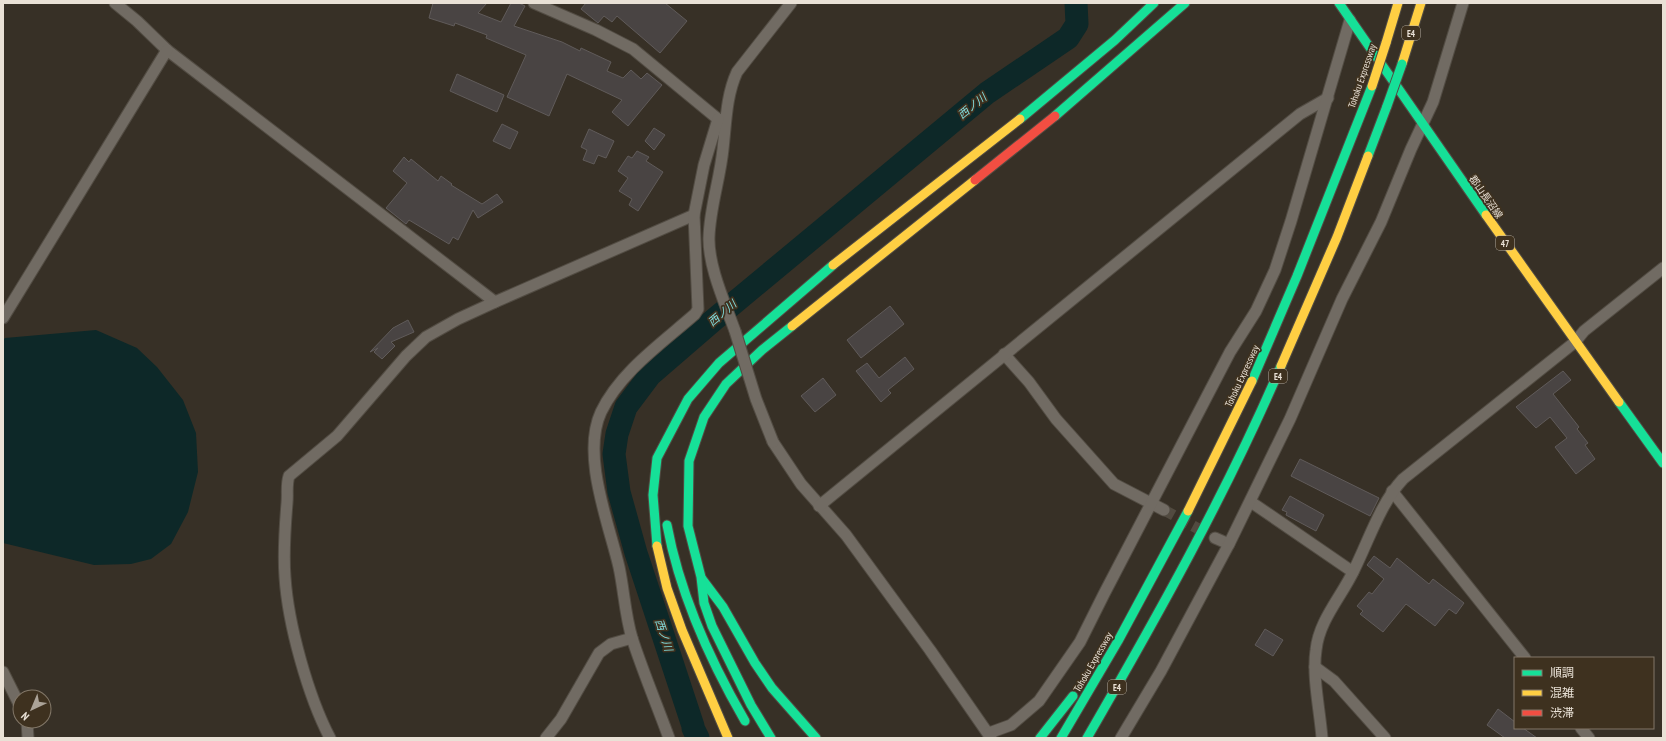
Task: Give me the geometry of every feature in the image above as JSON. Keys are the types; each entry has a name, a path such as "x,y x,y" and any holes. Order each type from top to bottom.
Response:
{"main road":[{"path":"728,738 674,609 667,588 656,541 653,495 657,458 688,399 719,363 747,337 869,236 1013,125 1115,40 1154,3"},
{"path":"772,738 751,706 712,626 704,603 701,577 688,526 689,461 704,417 726,384 762,350 1046,124 1184,3"},
{"name":"郡山長沼線","path":"1334,3 1350,20"},
{"name":"郡山長沼線","path":"1339,3 1574,342 1663,463"},
{"name":"Tohoku Expressway","path":"1061,738 1130,620 1209,473 1271,340 1319,225 1372,86 1398,3"},
{"name":"E4","path":"1087,738 1147,635 1251,436 1337,237 1387,106 1421,3"},
{"path":"665,476 667,437"},
{"path":"1125,608 1209,473"},
{"path":"666,518 675,563 698,626 726,689 749,727"},
{"path":"701,577 722,606 755,663 772,688 816,738"},
{"path":"1097,738 1116,702 1147,635"},
{"path":"1040,738 1069,702 1077,689"}],"street":[{"path":"114,3 167,50 495,302"},
{"path":"534,3 596,30 633,49 721,122 723,155 709,238 714,266 756,399 773,442 801,484 846,536 990,736 1011,725 1028,712 1050,688 1080,642 1150,504 1230,352 1256,311 1275,270 1328,98 1350,20"},
{"path":"669,738 632,638 619,567 601,500 596,465 595,438 601,413 619,384 695,314 698,309 694,216 704,165 721,122 731,84 737,72 791,3"},
{"path":"1122,738 1161,671 1229,544 1251,502 1296,406 1342,299 1381,222 1423,126 1440,82 1463,3"},
{"path":"3,318 167,50"},
{"path":"819,506 1300,114 1328,98"},
{"path":"330,738 321,720 304,666 287,595 284,575 285,526 288,493 287,482 289,476 337,436 406,356 426,337 458,319 495,302 694,216"},
{"path":"1322,738 1315,667 1315,650 1322,628 1353,572 1392,491 1403,479 1574,342 1584,331 1663,268"},
{"path":"1004,354 1029,382 1056,419 1114,484 1164,510"},
{"path":"1392,491 1524,657"},
{"path":"1251,502 1353,572"},
{"path":"1216,538 1229,544"},
{"path":"546,738 561,719 599,653 611,644 632,638"},
{"path":"1315,667 1334,681 1385,738"},
{"path":"3,672 12,690"},
{"path":"1582,729 1589,738"}],"water":[{"path":"96,330 137,348 157,367 183,400 196,433 198,472 188,512 171,544 151,559 131,564 94,565 3,543 3,340 5,338"}],"building":[{"path":"433,3 487,3 478,13 501,22 511,3 519,3 525,6 514,26 562,42 580,51 581,48 611,62 607,71 623,78 631,70 641,79 647,73 662,85 628,126 612,112 622,100 567,74 549,116 507,97 526,55 486,38 487,35 455,23 454,26 429,18"},
{"path":"586,3 665,3 687,21 660,53 617,16 612,22 604,16 598,23 581,9"},
{"path":"457,74 504,95 497,112 450,91"},
{"path":"502,124 518,132 510,149 493,141"},
{"path":"654,128 665,135 654,150 645,141"},
{"path":"589,129 614,141 606,158 598,155 594,164 583,160 587,150 581,147"},
{"path":"637,151 649,157 646,161 663,172 638,211 629,205 632,199 619,191 628,178 618,171 628,156 632,158"},
{"path":"404,157 409,162 411,159 438,181 441,176 452,184 451,185 482,204 497,194 503,202 478,218 473,210 458,240 453,237 449,244 409,220 406,224 386,208 407,183 393,171"},
{"path":"890,306 904,324 861,358 847,340"},
{"path":"408,320 414,332 391,342 395,346 382,359 374,352 378,348 370,352 393,328"},
{"path":"905,357 914,369 888,390 891,393 881,402 856,371 867,363 879,378"},
{"path":"1563,371 1571,380 1553,394 1579,427 1577,429 1588,443 1585,445 1595,459 1576,474 1555,447 1567,438 1550,417 1536,428 1516,407"},
{"path":"823,378 836,395 815,412 801,396"},
{"path":"1300,459 1379,498 1370,516 1291,476"},
{"path":"1290,496 1324,515 1316,531 1286,515 1287,512 1282,510"},
{"path":"1374,556 1390,568 1397,558 1429,584 1433,579 1464,603 1456,614 1449,609 1435,626 1406,604 1383,632 1360,614 1363,611 1357,606 1369,592 1372,594 1384,579 1367,565"},
{"path":"1265,629 1283,640 1273,656 1255,645"},
{"path":"1498,709 1514,721 1514,729 1524,729 1537,738 1505,738 1487,725"}],"waterway":[{"name":"西ノ川","path":"698,738 693,728 636,553 619,492 614,454 617,434 626,407 650,375 716,318 987,93 1068,38 1077,24 1076,3"}],"tunnel":[{"path":"1164,510 1206,533"}],"traffic: fast":[{"path":"1020,119 1115,40 1154,3"},
{"path":"1055,116 1185,3"},
{"path":"1339,3 1486,215"},
{"path":"1387,106 1402,64"},
{"path":"1252,381 1297,276 1372,86"},
{"path":"1368,156 1387,106"},
{"path":"657,546 653,495 657,458 688,399 719,363 833,265"},
{"path":"771,738 751,705 712,626 704,603 701,577 688,526 689,461 704,417 726,384 762,350 792,326"},
{"path":"1087,738 1190,555 1260,414 1281,366"},
{"path":"1619,402 1663,463"},
{"path":"1061,738 1118,641 1188,511"},
{"path":"667,525 680,576 697,626 719,674 745,721"},
{"path":"702,579 723,607 755,663 772,688 816,738"},
{"path":"1040,738 1073,696"}],"traffic: slow":[{"path":"1386,43 1398,3"},
{"path":"1402,64 1421,3"},
{"path":"1372,86 1386,43"},
{"path":"833,265 1020,119"},
{"path":"1281,366 1337,237 1368,156"},
{"path":"792,326 975,180"},
{"path":"1486,215 1619,402"},
{"path":"1188,511 1252,381"},
{"path":"657,546 667,588 682,630 728,738"}],"traffic: jam":[{"path":"975,180 1055,116"}]}
